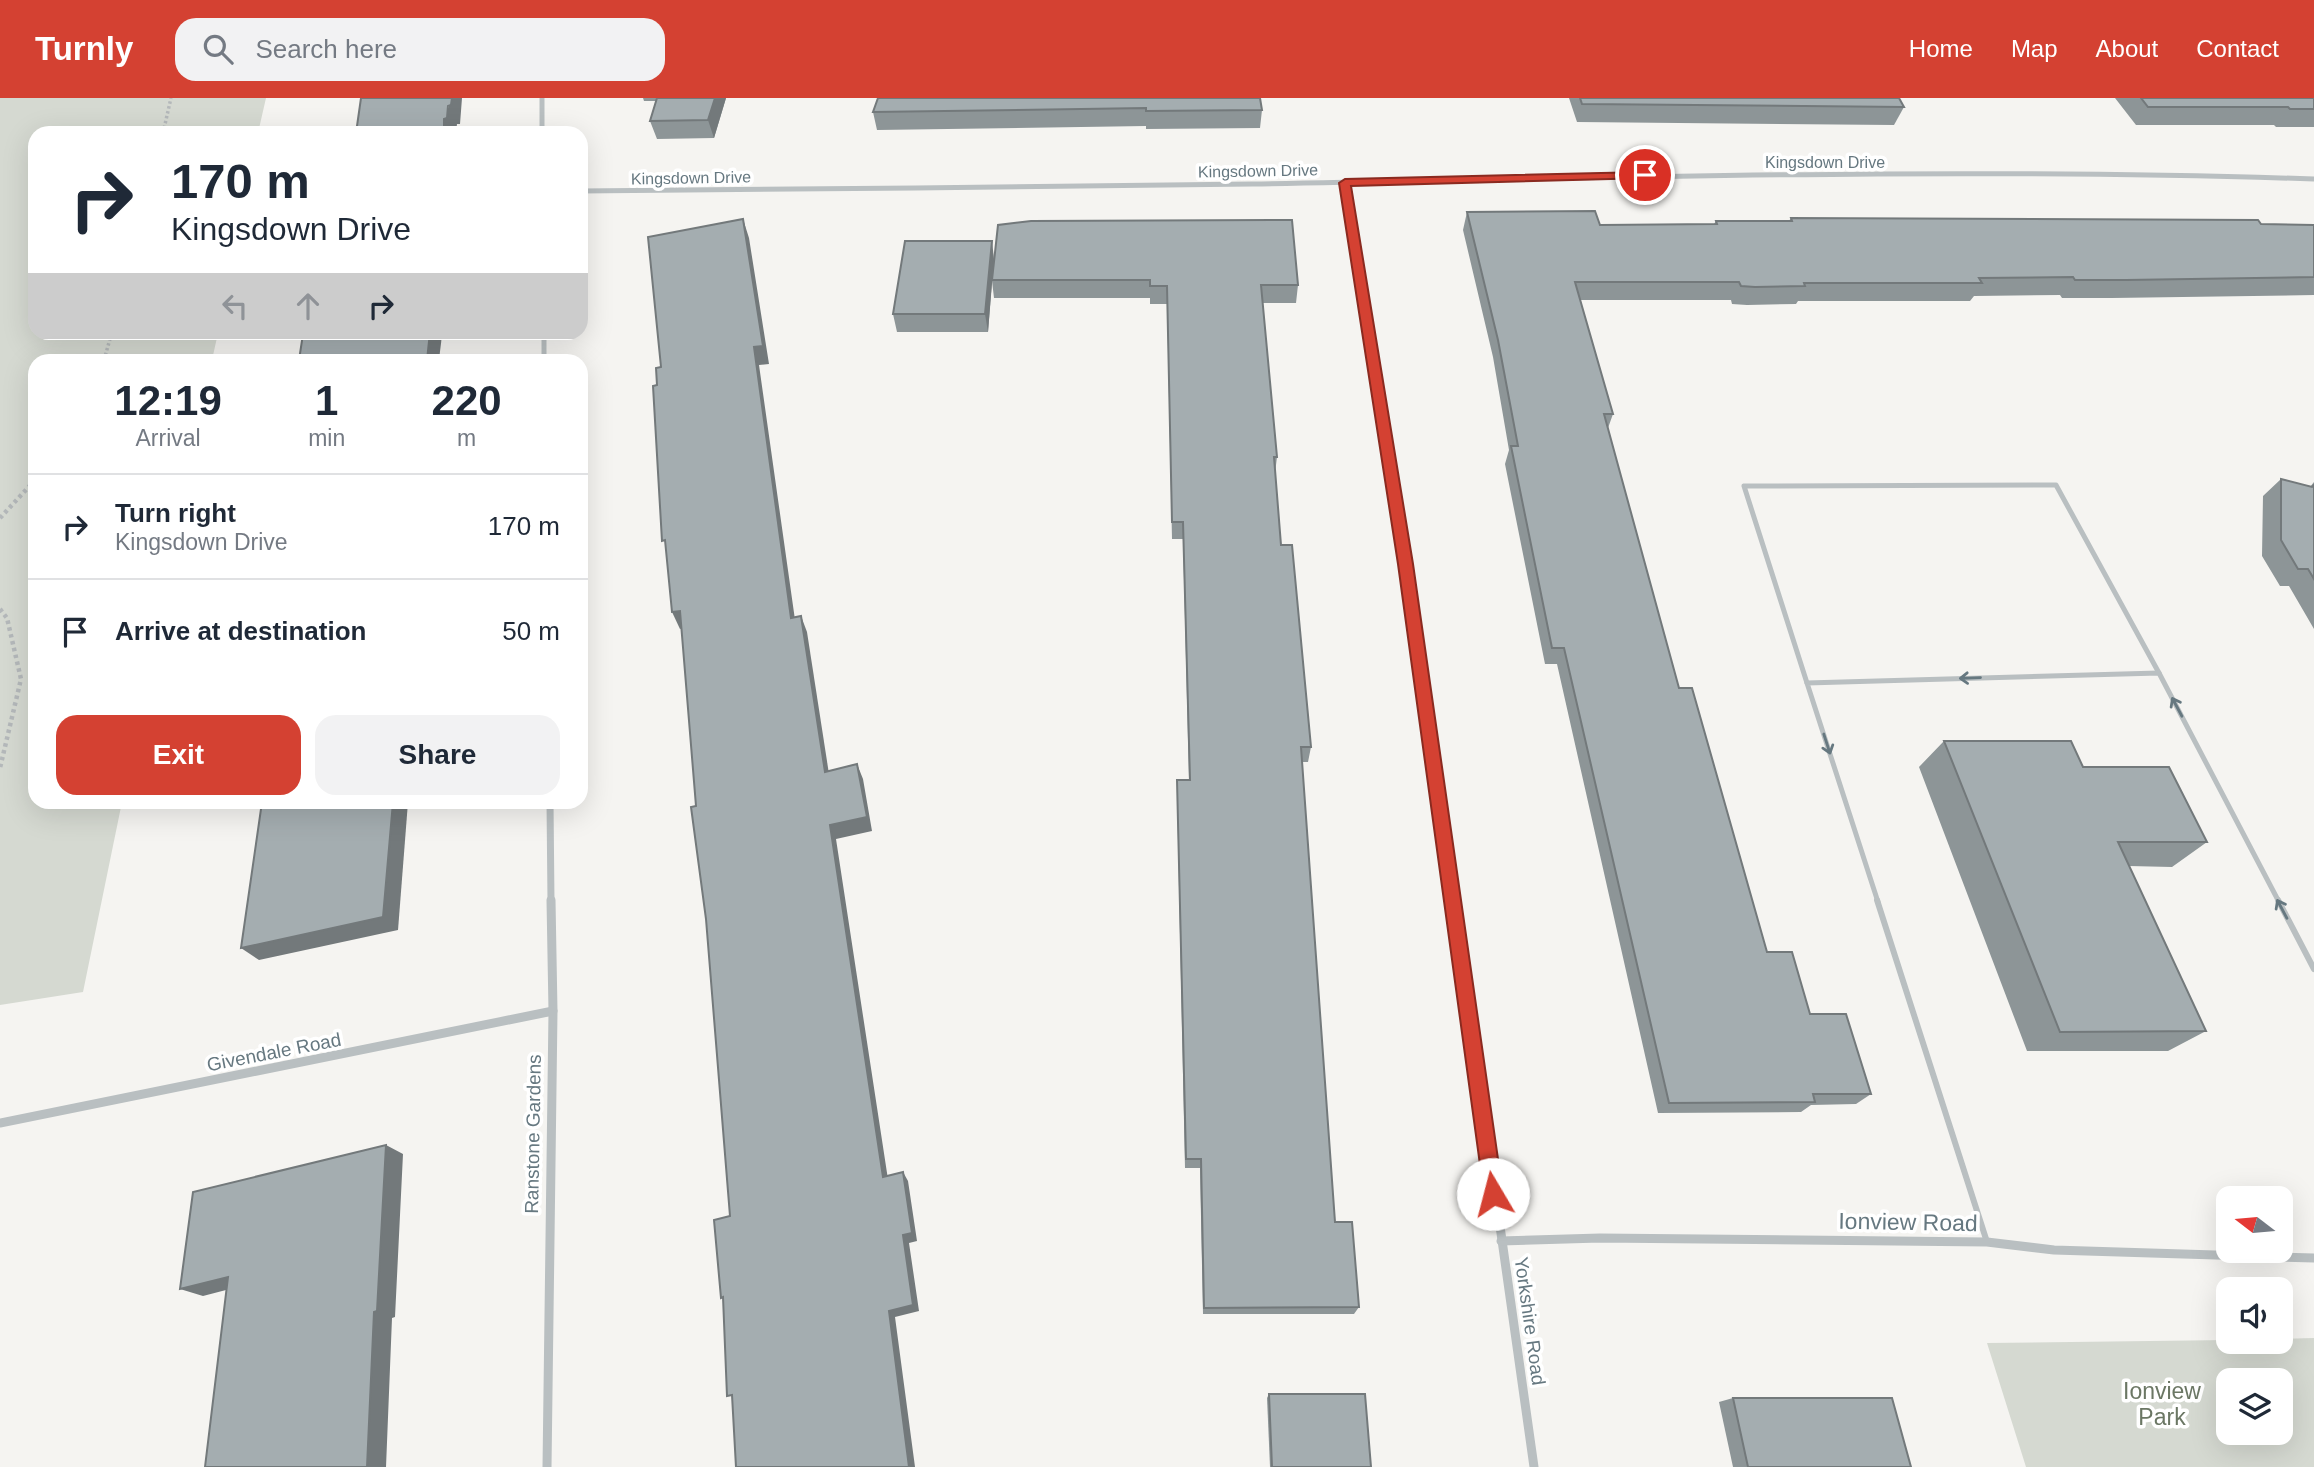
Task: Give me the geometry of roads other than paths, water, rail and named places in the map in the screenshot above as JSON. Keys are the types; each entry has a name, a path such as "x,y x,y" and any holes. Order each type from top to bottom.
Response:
{"street":[{"path":"542,98 542,126"},
{"name":"Kingsdown Drive","path":"588,191 1345,183 1672,175 2112,174 2314,179"},
{"name":"Yorkshire Road","path":"1345,183 1406,564 1534,1467"},
{"name":"Ranstone Gardens","path":"547,1467 553,1010 550,809"},
{"name":"Givendale Road","path":"0,1123 553,1010"},
{"name":"Ionview Road","path":"1501,1241 1614,1238 1987,1242 2054,1250 2314,1258"}],"lane":[{"path":"1987,1242 1744,486 2056,485 2159,673 2314,969"},
{"path":"1807,683 2159,673"}],"park label":[{"name":"Ionview Park","path":"2162,1404"}]}
